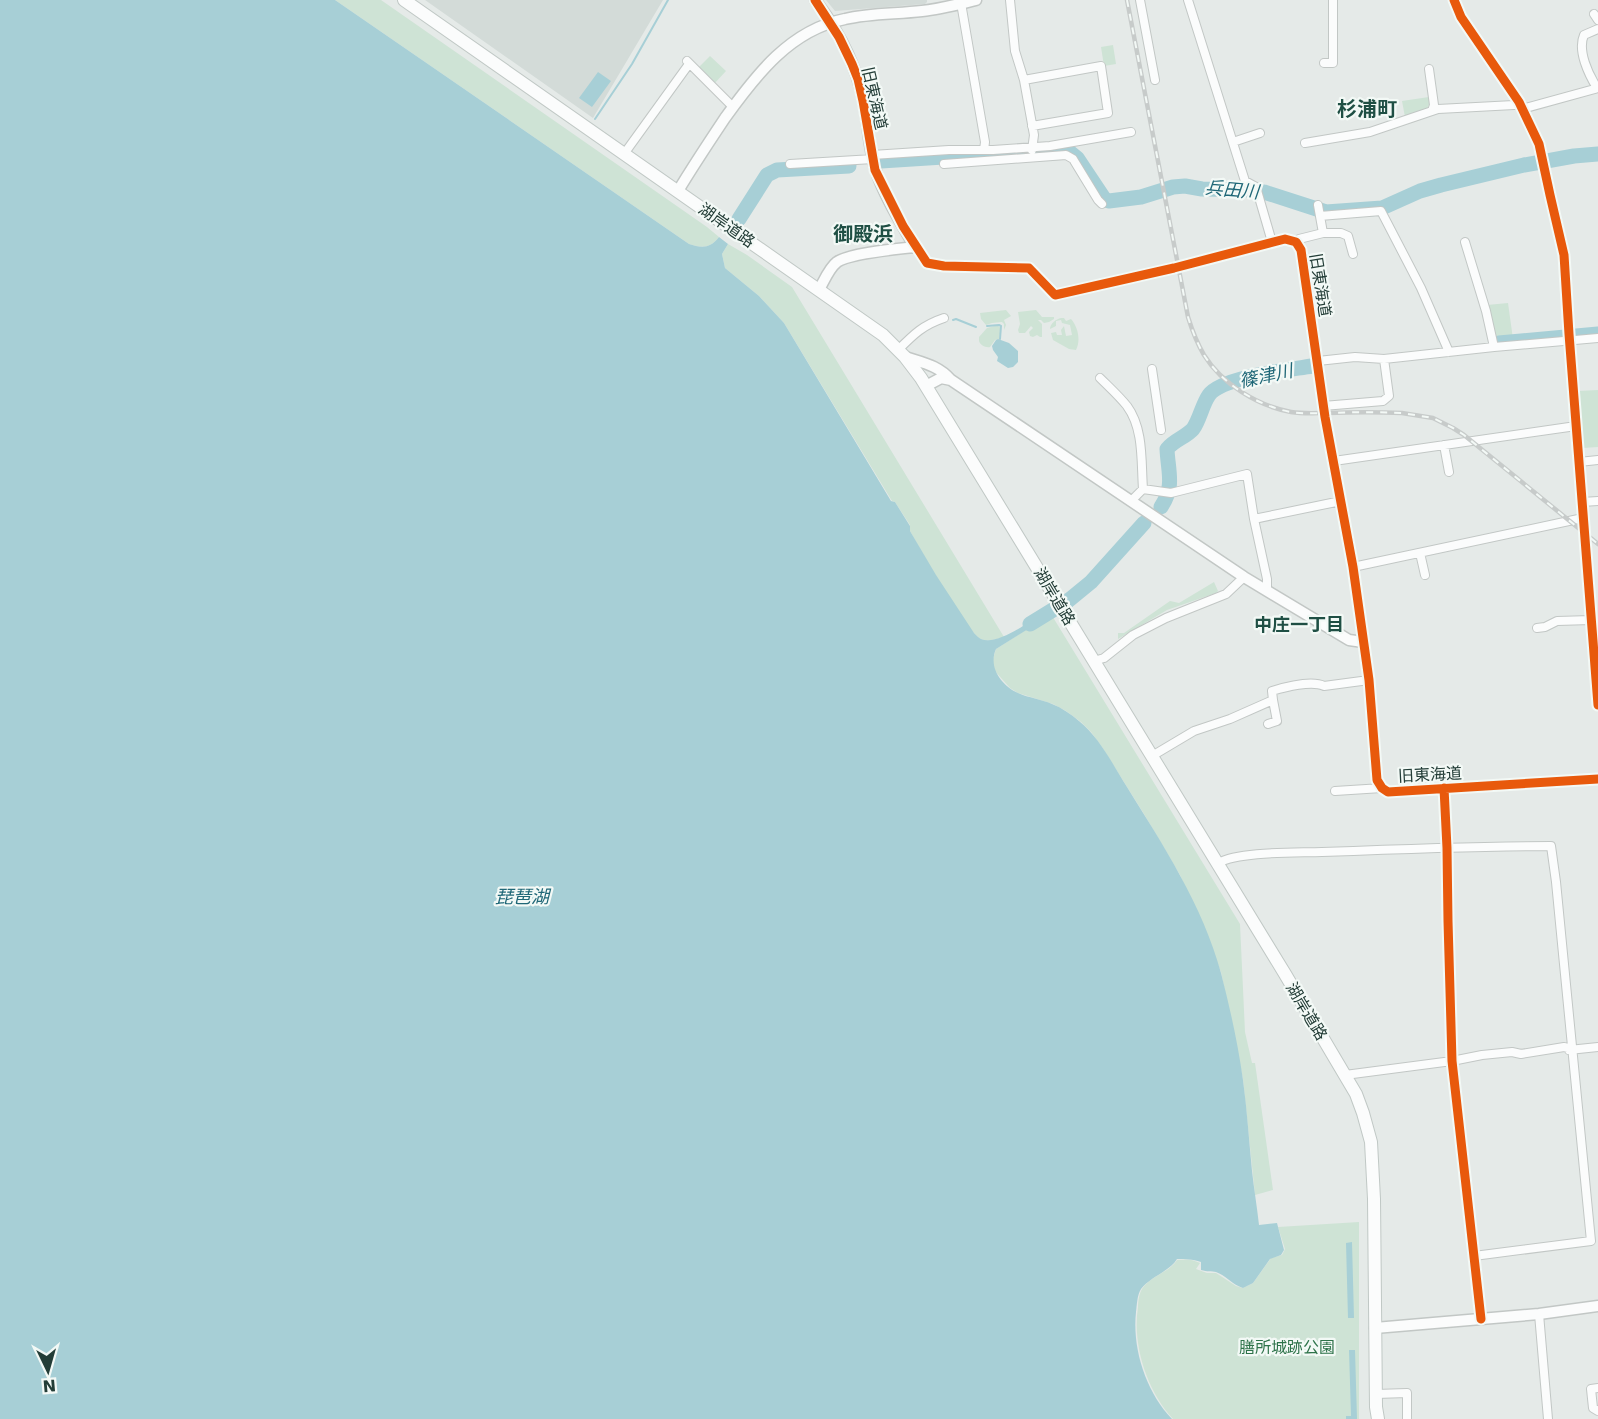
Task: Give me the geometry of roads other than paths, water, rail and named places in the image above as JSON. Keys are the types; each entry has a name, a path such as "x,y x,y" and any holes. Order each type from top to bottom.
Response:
{"main road":[{"name":"湖岸道路","path":"404,0 883,335 902,354 926,386 1218,863 1345,1075 1363,1113 1371,1142 1374,1199 1376,1415"}],"street":[{"name":"旧東海道","path":"815,0 852,64 858,79 875,170 903,226 927,263 944,266 1029,268 1055,295 1285,239 1296,242 1301,250 1323,406 1353,567 1369,680 1377,780 1388,792 1598,779"},
{"path":"678,191 733,107 757,75 783,50 804,35 814,29 844,19 924,11 976,0"},
{"path":"1010,0 1015,51 1024,80 1034,135 1032,152"},
{"path":"1140,0 1155,80"},
{"path":"1188,0 1245,181 1258,191 1272,242"},
{"path":"1324,63 1333,63 1333,0"},
{"path":"1454,0 1461,17 1520,106 1539,144 1564,255 1598,705"},
{"path":"962,3 985,142 984,150"},
{"path":"1305,143 1370,132 1438,109 1520,106 1598,88 1587,73 1581,42 1584,35 1598,29"},
{"path":"624,154 687,62 733,107"},
{"path":"1024,80 1101,66 1108,113 1032,126"},
{"path":"1429,69 1434,105 1432,111"},
{"path":"944,164 1032,152 1050,146 1131,132"},
{"path":"1233,142 1260,133"},
{"path":"790,164 984,150 1066,155 1073,159 1102,204"},
{"path":"1323,233 1319,211 1381,211 1421,288 1448,350"},
{"path":"1296,242 1299,239 1323,233 1341,233 1348,236 1353,254"},
{"path":"1465,242 1494,345"},
{"path":"819,290 835,264 841,260 879,251 915,247"},
{"path":"944,318 928,323 918,330 902,354 943,371 951,380 1244,577 1349,640 1363,642"},
{"path":"1317,361 1355,357 1384,359 1569,337 1598,338"},
{"path":"1323,406 1383,401 1389,396 1384,359"},
{"path":"1152,369 1161,430"},
{"path":"926,386 941,378 951,380"},
{"path":"1101,378 1127,406 1139,433 1143,489 1131,501"},
{"path":"1334,461 1576,426"},
{"path":"1444,445 1449,472"},
{"path":"1579,462 1598,460"},
{"path":"1143,489 1168,493 1247,474 1267,579 1267,591"},
{"path":"1254,519 1341,501"},
{"path":"1582,502 1598,501"},
{"path":"1353,567 1583,518"},
{"path":"1420,553 1425,575"},
{"path":"1094,661 1104,658 1133,635 1166,618 1226,594 1244,577"},
{"path":"1537,628 1557,621 1591,620"},
{"path":"1268,724 1277,721 1272,691 1287,686 1318,683 1324,686 1369,680"},
{"path":"1152,756 1194,731 1230,719 1273,700"},
{"path":"1335,792 1382,788"},
{"path":"1444,788 1452,1061 1481,1319"},
{"path":"1218,863 1235,856 1551,846 1591,1241 1474,1256"},
{"path":"1345,1075 1452,1061 1464,1062 1507,1056 1516,1058 1543,1056 1547,1053 1598,1047"},
{"path":"1375,1328 1539,1314 1598,1306"},
{"path":"1539,1314 1548,1419"},
{"path":"1598,1388 1591,1389 1593,1408 1598,1411"},
{"path":"1376,1394 1407,1393 1407,1419"}],"water":[{"name":"琵琶湖","path":"0,0 335,0 689,244 705,246 712,244 719,237 728,244 722,254 725,268 759,296 784,323 891,501 895,502 910,526 910,531 936,575 974,633 981,639 997,639 1015,631 1046,611 1049,616 996,649 995,669 1001,680 1012,690 1063,709 1093,735 1106,752 1154,831 1193,900 1213,948 1234,1026 1243,1080 1259,1225 1277,1223 1284,1250 1281,1255 1270,1259 1253,1283 1243,1288 1219,1273 1201,1270 1201,1262 1177,1259 1141,1289 1137,1300 1135,1326 1139,1355 1148,1383 1172,1419 0,1419"},
{"path":"598,72 611,81 592,107 579,98"},
{"path":"998,339 1009,343 1018,351 1018,362 1013,367 1008,368 997,361 998,357 992,346"},
{"path":"1352,1242 1354,1318 1348,1318 1346,1243"},
{"path":"1349,1350 1355,1350 1357,1419 1346,1419 1346,1416 1351,1416"}],"waterway":[{"path":"595,119 632,64 668,0"},
{"name":"兵田川","path":"881,161 1066,149 1077,158 1105,200 1109,201 1141,197 1173,187 1185,186 1202,189 1254,190 1326,212 1382,208 1420,191 1441,185 1524,165 1598,154"},
{"name":"兵田川","path":"739,219 767,175 777,170 849,166"},
{"path":"953,320 956,319 976,327"},
{"path":"987,326 1001,326 1000,339"},
{"name":"篠津川","path":"1499,343 1598,334"},
{"name":"篠津川","path":"1161,507 1169,485 1167,449 1193,429 1209,395 1227,383 1241,379 1312,366"},
{"name":"篠津川","path":"1030,624 1069,600 1091,582 1144,523"}],"railway":[{"path":"1127,0 1188,317 1199,346 1212,366 1231,384 1254,399 1291,412 1402,413 1433,418 1464,435 1598,544"}],"district":[{"name":"杉浦町","path":"1367,109"},
{"name":"御殿浜","path":"863,234"},
{"name":"中庄一丁目","path":"1299,625"}],"park label":[{"name":"膳所城跡公園","path":"1287,1347"}]}
